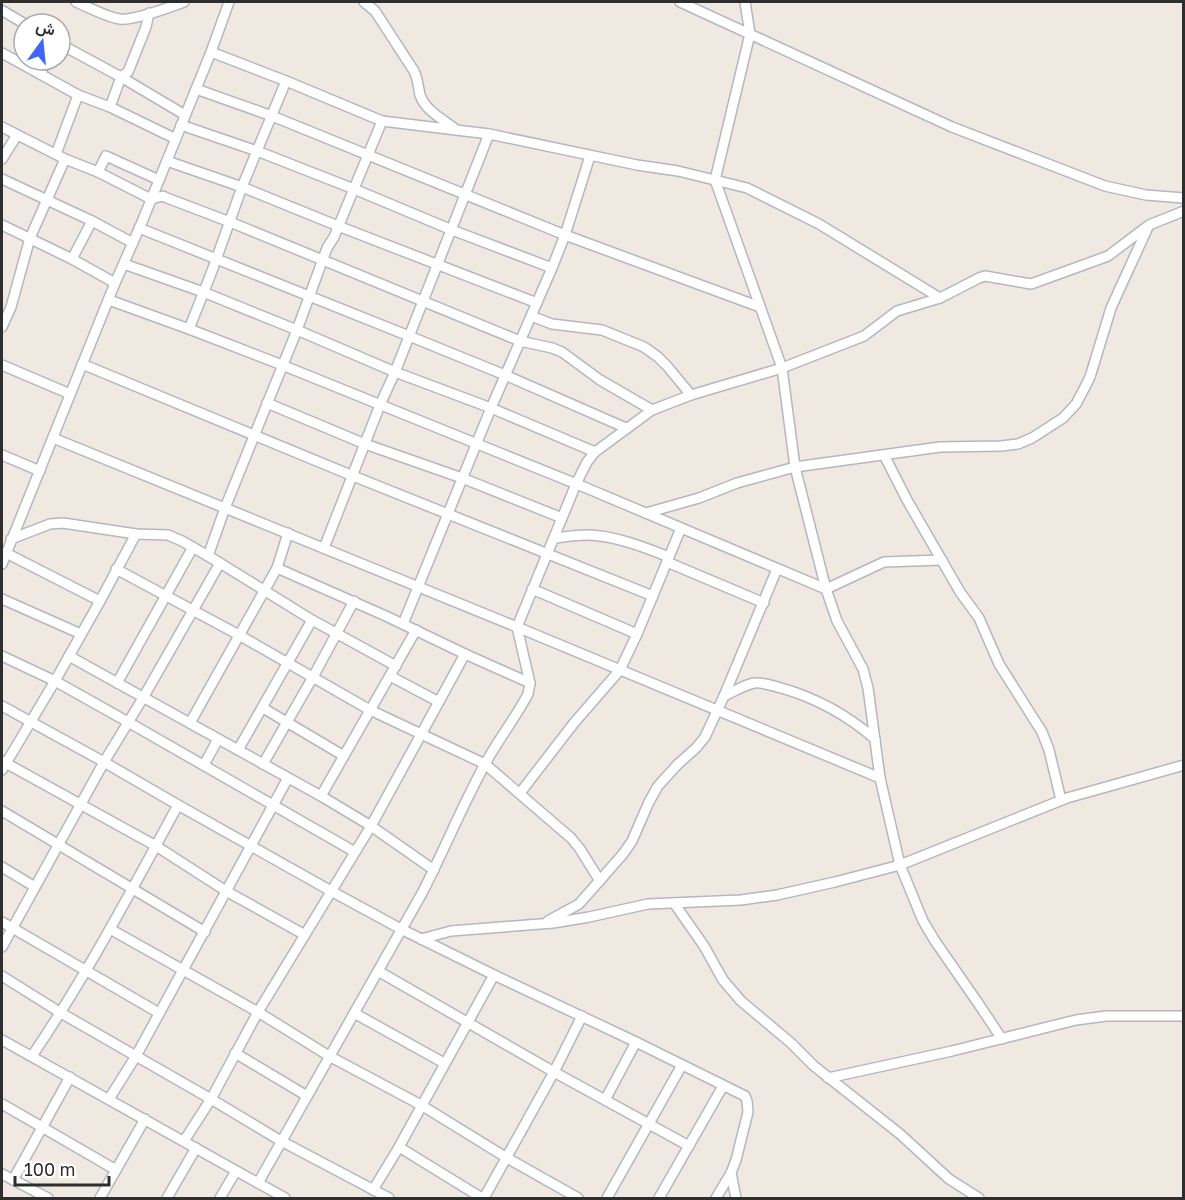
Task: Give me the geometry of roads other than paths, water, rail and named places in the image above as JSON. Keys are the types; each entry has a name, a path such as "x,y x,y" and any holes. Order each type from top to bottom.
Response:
{"street":[{"path":"2,13 7,2"},
{"path":"79,2 121,19 129,19 184,2"},
{"path":"100,601 3,558 211,52 226,2"},
{"path":"364,2 375,11 414,71 424,103 433,113 458,130"},
{"path":"680,2 952,127 1105,186 1146,195 1184,198"},
{"path":"745,2 750,34 715,180 782,368 795,467 826,589 837,621 863,669 868,688 880,778 900,865 923,921 1002,1039"},
{"path":"110,107 121,77 128,72 146,27 149,13"},
{"path":"72,50 185,115"},
{"path":"211,52 382,121 489,134 590,156 678,171 747,188 819,224 940,298"},
{"path":"2,53 78,95 110,107 176,139"},
{"path":"189,328 242,188 286,81"},
{"path":"196,89 272,116 565,235 760,307"},
{"path":"2,327 11,307 30,238 46,200 78,95"},
{"path":"208,556 327,248 382,121"},
{"path":"181,126 354,189 552,268"},
{"path":"2,127 151,199 163,196 520,342 562,352 600,380 652,410"},
{"path":"324,548 489,134"},
{"path":"2,157 17,135"},
{"path":"98,172 106,156 159,180"},
{"path":"403,624 491,408 552,268 590,156"},
{"path":"167,161 537,303"},
{"path":"2,179 133,243"},
{"path":"258,1183 434,870 485,764 525,700 530,683 517,627 576,484 595,452 652,410 691,395 782,368 864,336 897,311 940,298 985,276 1031,284 1108,256 1149,225 1184,210"},
{"path":"72,259 92,221"},
{"path":"2,225 115,283"},
{"path":"645,513 795,467 940,447 1018,444 1032,438 1063,418 1076,404 1087,383 1111,308 1149,225"},
{"path":"139,228 505,375 626,428"},
{"path":"124,264 203,292 595,452"},
{"path":"109,300 189,328 282,365 576,484 826,589 884,562 942,560"},
{"path":"2,303 11,307"},
{"path":"531,316 552,324 602,330 644,347 662,362 691,395"},
{"path":"82,364 653,596"},
{"path":"2,365 70,394"},
{"path":"267,403 365,444 462,478 562,518"},
{"path":"53,438 880,778"},
{"path":"2,455 40,471"},
{"path":"884,455 960,592 980,618 999,664 1042,732 1049,750 1061,800"},
{"path":"11,539 50,524 63,523 136,534 168,535 193,547 336,634 396,666"},
{"path":"520,793 574,723 620,670 681,528"},
{"path":"190,723 277,568 288,533"},
{"path":"136,534 55,681 3,764 81,803 156,846 226,891 305,935"},
{"path":"554,538 578,535 597,536 643,547 764,603"},
{"path":"117,683 193,547"},
{"path":"2,946 104,762 220,563"},
{"path":"277,568 354,601 530,683"},
{"path":"116,569 239,635 370,710 485,764 576,844 600,881"},
{"path":"543,924 579,904 600,881 632,840 658,786 705,737 777,569"},
{"path":"532,589 637,634"},
{"path":"2,599 81,634"},
{"path":"263,764 354,601"},
{"path":"238,750 312,620"},
{"path":"321,796 416,630"},
{"path":"184,1141 211,1099 258,1012 371,826 465,654"},
{"path":"2,656 55,681 355,852"},
{"path":"69,656 321,796 371,826 434,870"},
{"path":"390,676 439,702"},
{"path":"724,696 753,683 801,694 822,702 850,719 875,740"},
{"path":"2,705 401,929 745,1096 748,1112 735,1160 731,1173 716,1198"},
{"path":"263,708 344,756"},
{"path":"204,765 218,739"},
{"path":"421,939 451,931 543,924 589,917 648,904 741,900 777,895 835,882 900,865 1061,800 1184,765"},
{"path":"109,1099 136,1056 288,778"},
{"path":"32,1056 86,971 178,805"},
{"path":"2,811 205,932"},
{"path":"2,867 35,887"},
{"path":"674,903 704,946 723,980 741,1001 828,1078 900,1134 949,1179 979,1198"},
{"path":"2,922 159,1013"},
{"path":"110,929 258,1012 329,1056 421,1105 578,1198"},
{"path":"378,971 688,1146"},
{"path":"373,1190 494,975"},
{"path":"2,976 61,1013 281,1141 389,1198"},
{"path":"354,1013 444,1063"},
{"path":"399,1147 483,1198 554,1072 582,1016"},
{"path":"828,1078 952,1051 1076,1020 1106,1016 1184,1016"},
{"path":"2,1040 258,1183 278,1197"},
{"path":"605,1100 636,1042"},
{"path":"235,1053 307,1096"},
{"path":"607,1198 682,1065"},
{"path":"13,1180 70,1077"},
{"path":"659,1198 723,1086"},
{"path":"2,1104 116,1170"},
{"path":"100,1198 145,1119"},
{"path":"167,1198 196,1148"},
{"path":"220,1198 236,1171"},
{"path":"2,1173 35,1196 48,1198"},
{"path":"731,1173 736,1198"}]}
